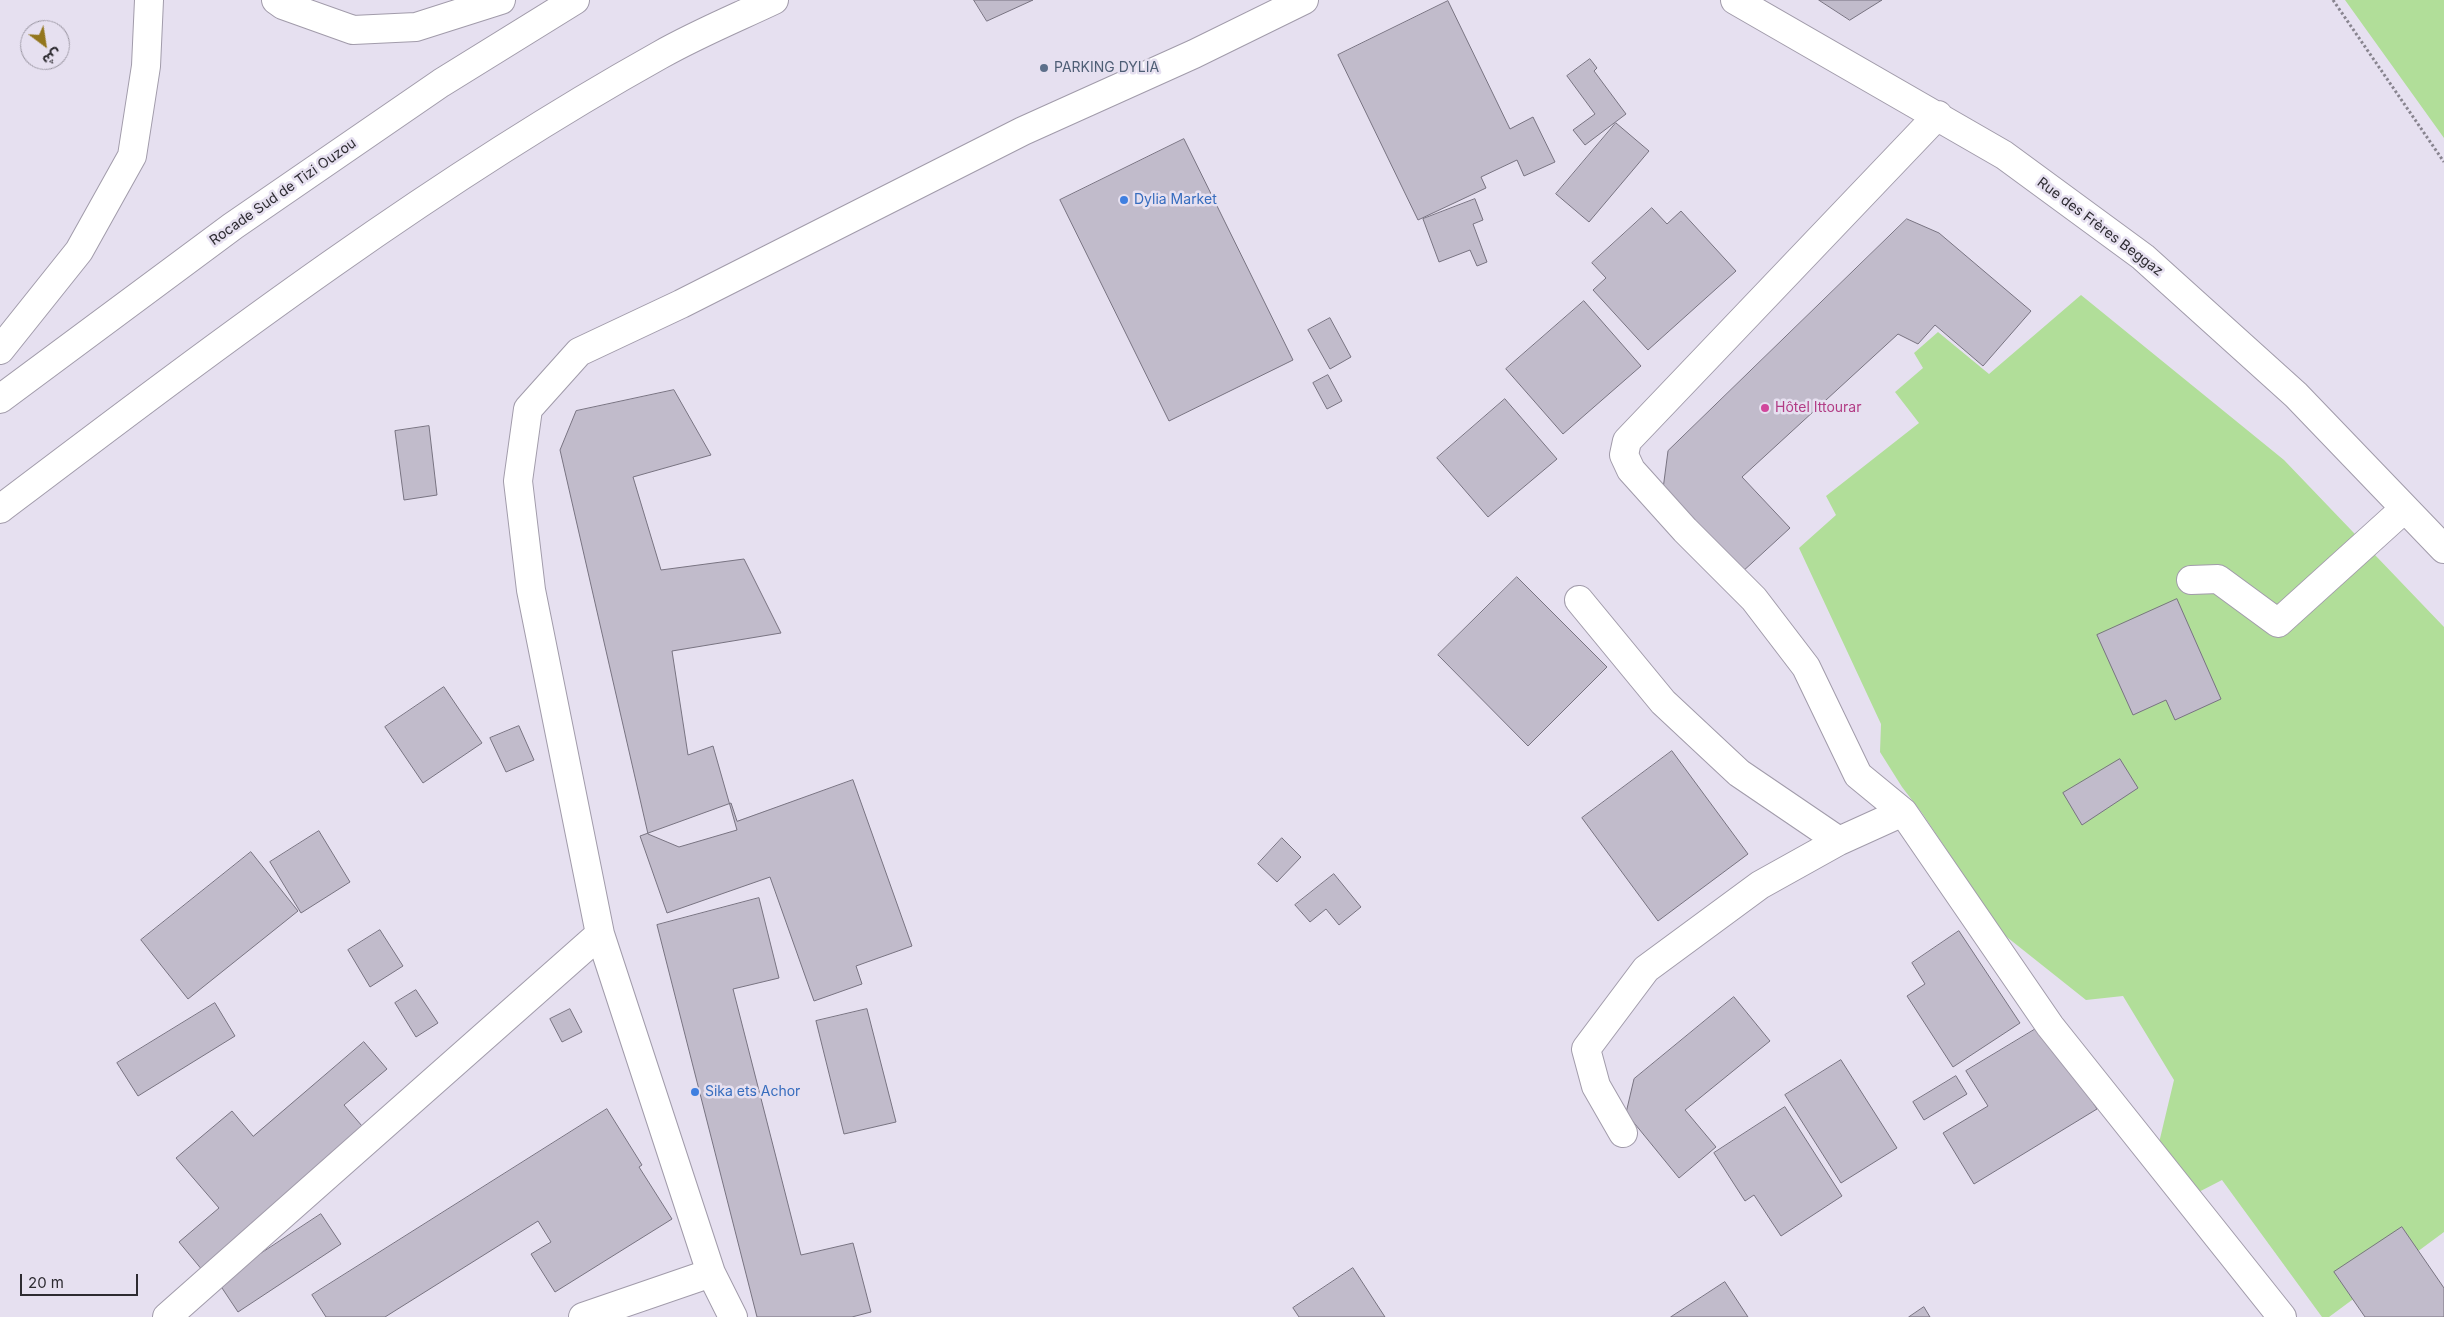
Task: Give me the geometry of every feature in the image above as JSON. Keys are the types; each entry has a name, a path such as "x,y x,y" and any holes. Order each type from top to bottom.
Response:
{"main road":[{"path":"0,350 79,251 132,156 146,66 149,0"},
{"path":"276,0 283,5 353,30 416,26 501,0"},
{"name":"Rocade Sud de Tizi Ouzou","path":"0,399 233,226 440,82 575,0"},
{"path":"0,509 209,352 487,157 662,54 774,0"},
{"path":"733,1317 711,1273 600,934 532,590 518,481 528,409 579,352 682,304 1023,131 1194,54 1304,0"},
{"name":"Rue des Frères Beggaz","path":"1735,0 1938,115 2004,155 2144,256 2296,395 2404,509 2441,544"},
{"path":"1938,115 1627,441 1624,455 1637,477 1685,530 1754,599 1806,667 1858,775 1903,812 2050,1026 2282,1317"},
{"path":"2191,580 2218,579 2278,623 2404,509"},
{"path":"1579,600 1663,702 1739,773 1839,841"},
{"path":"1623,1133 1596,1086 1586,1049 1646,969 1760,885 1839,841 1903,812"},
{"path":"167,1317 600,934"},
{"path":"583,1317 711,1273"}],"path":[{"path":"2332,0 2444,162"}],"green space":[{"path":"2345,0 2444,0 2444,138"},
{"path":"2081,295 2284,460 2444,627 2444,1232 2329,1317 2322,1317 2222,1180 2191,1196 2158,1147 2174,1080 2123,996 2086,1000 2003,934 1880,752 1881,724 1799,548 1836,515 1826,496 1919,423 1895,392 1923,368 1914,353 1938,332 1989,374"}],"building":[{"path":"974,0 1033,0 987,21"},
{"path":"1819,0 1882,0 1850,20"},
{"path":"1448,1 1510,129 1533,117 1555,162 1524,176 1517,160 1481,177 1486,188 1418,220 1338,55"},
{"path":"1590,59 1597,68 1594,71 1626,114 1585,145 1573,130 1595,114 1567,76"},
{"path":"1616,123 1649,151 1589,222 1556,194"},
{"path":"1184,139 1293,360 1169,421 1060,200"},
{"path":"1475,199 1483,220 1473,224 1487,262 1477,266 1470,250 1439,262 1423,219"},
{"path":"1652,208 1667,224 1681,211 1736,271 1648,350 1593,290 1606,278 1592,263"},
{"name":"Hôtel Ittourar","path":"1907,219 1939,233 2031,311 1983,366 1935,325 1918,344 1898,334 1742,477 1790,528 1741,573 1663,489 1668,451"},
{"path":"1584,301 1641,366 1563,434 1506,369"},
{"path":"1330,318 1351,357 1330,369 1308,330"},
{"path":"1328,375 1342,401 1327,409 1313,383"},
{"path":"674,390 711,455 633,477 661,570 744,559 781,633 672,651 688,755 713,746 737,830 679,847 648,834 560,450 576,411"},
{"path":"1505,399 1557,459 1488,517 1437,458"},
{"path":"429,426 437,495 404,500 395,431"},
{"path":"1517,577 1607,667 1528,746 1438,655"},
{"path":"2177,599 2221,699 2175,720 2166,700 2133,715 2097,635"},
{"path":"444,687 482,743 423,783 385,727"},
{"path":"519,726 534,760 506,772 490,738"},
{"path":"1672,751 1748,854 1658,921 1582,818"},
{"path":"2120,759 2138,788 2082,825 2063,793"},
{"path":"853,780 912,946 856,966 862,984 814,1001 770,877 667,913 640,836 731,803 737,821"},
{"path":"319,831 350,882 301,913 270,862"},
{"path":"1282,838 1301,857 1277,882 1258,864"},
{"path":"251,852 298,911 188,999 141,940"},
{"path":"1334,874 1361,907 1339,925 1326,909 1310,922 1295,905"},
{"path":"759,898 779,978 733,989 801,1255 853,1243 871,1312 852,1317 757,1317 657,925"},
{"path":"380,930 403,966 370,987 348,950"},
{"path":"1959,931 2020,1023 1953,1067 1907,996 1925,984 1912,963"},
{"path":"416,990 438,1023 416,1037 395,1003"},
{"path":"1734,997 1770,1041 1685,1110 1716,1147 1679,1178 1626,1113 1634,1079"},
{"path":"215,1003 235,1036 138,1096 117,1063"},
{"path":"570,1009 582,1032 562,1042 550,1019"},
{"path":"867,1009 896,1122 844,1134 816,1021"},
{"path":"2044,1024 2097,1109 1974,1184 1943,1133 1988,1106 1966,1071"},
{"path":"364,1042 387,1069 344,1105 368,1133 203,1271 179,1242 219,1208 176,1158 232,1111 253,1136"},
{"path":"1841,1060 1897,1148 1841,1183 1785,1095"},
{"path":"1956,1076 1967,1094 1924,1120 1913,1102"},
{"path":"1785,1107 1842,1196 1781,1236 1754,1195 1745,1201 1714,1153"},
{"path":"607,1109 642,1165 639,1167 672,1219 555,1292 531,1254 551,1242 538,1221 385,1317 326,1317 312,1295"},
{"path":"321,1214 341,1244 238,1312 218,1282"},
{"path":"2402,1227 2444,1288 2444,1317 2365,1317 2334,1272"},
{"path":"1353,1268 1385,1317 1299,1317 1293,1308"},
{"path":"1725,1282 1748,1317 1671,1317"},
{"path":"1924,1307 1930,1317 1909,1317"}],"place":[{"name":"PARKING DYLIA","path":"1044,68"},
{"name":"Dylia Market","path":"1124,200"},
{"name":"Hôtel Ittourar","path":"1765,408"},
{"name":"Sika ets Achor","path":"695,1092"}]}
